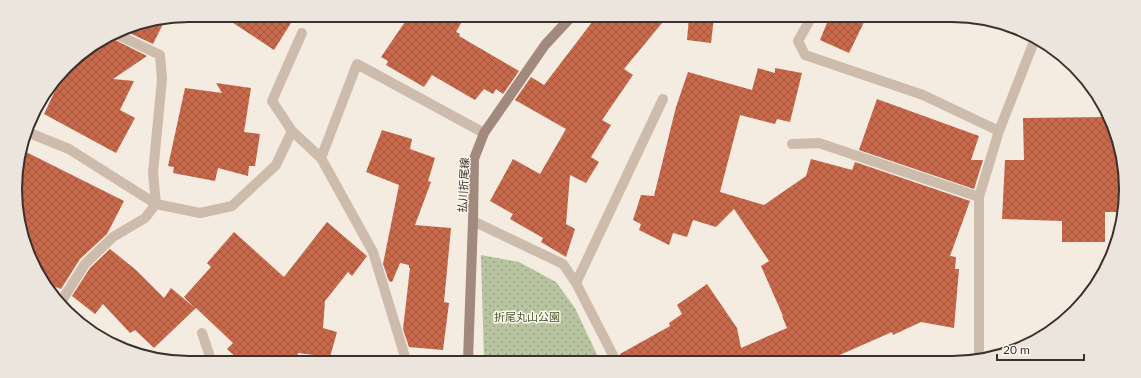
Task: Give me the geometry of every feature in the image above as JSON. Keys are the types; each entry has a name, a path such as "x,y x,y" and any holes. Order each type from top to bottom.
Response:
{"main road":[{"name":"払川折尾線","path":"468,356 474,159 484,133 545,44 566,22"}],"street":[{"path":"809,22 798,41 805,55 923,95 999,131"},
{"path":"302,33 272,102 292,131 321,158 373,252 405,356"},
{"path":"62,298 85,264 113,237 145,218 156,204 153,173 162,79 160,55 121,36"},
{"path":"979,354 979,197 999,131 1034,43"},
{"path":"321,158 357,64 484,133"},
{"path":"576,283 663,100"},
{"path":"31,134 69,149 156,204 200,213 232,206 276,165 292,131"},
{"path":"792,144 819,143 979,197"},
{"path":"473,222 563,264 576,283 613,356"},
{"path":"202,333 210,356"}],"green space":[{"name":"折尾丸山公園","path":"481,255 519,262 556,282 575,308 598,356 484,356"}],"building":[{"path":"232,22 292,22 274,50"},
{"path":"405,22 462,22 456,32 460,34 459,36 519,71 503,94 496,89 493,94 484,89 475,100 432,75 424,87 386,65 388,61 381,57"},
{"path":"592,22 663,22 624,69 633,75 602,120 611,125 591,157 599,162 586,183 570,175 566,224 575,229 566,257 541,242 543,238 510,219 513,214 490,201 513,159 540,174 566,129 515,100 531,77 544,85"},
{"path":"689,22 713,22 711,43 687,40"},
{"path":"827,22 864,22 849,53 820,40"},
{"path":"163,24 153,44 130,33"},
{"path":"114,40 147,56 113,79 134,81 120,110 135,118 116,153 44,114 57,87 63,79 79,63 105,44"},
{"path":"758,68 775,73 775,68 802,73 790,122 777,119 775,124 740,115 720,192 764,205 806,176 811,159 852,170 855,162 970,201 950,256 956,257 955,269 959,269 954,328 921,322 893,335 892,332 837,356 621,356 620,354 670,326 669,323 682,314 677,305 707,284 737,328 741,348 787,328 761,266 769,261 734,209 716,227 693,220 687,237 673,233 669,245 639,230 641,224 633,220 641,195 654,196 676,107 688,72 752,90"},
{"path":"216,83 251,88 244,132 260,134 255,166 249,166 248,176 218,168 215,181 173,173 174,167 168,166 185,88 222,93"},
{"path":"877,99 979,136 971,160 983,160 974,189 859,150"},
{"path":"1103,117 1116,156 1119,178 1118,212 1105,212 1105,242 1062,242 1062,221 1002,219 1005,160 1024,160 1023,118"},
{"path":"382,130 412,139 410,149 435,158 428,181 431,182 415,225 451,228 444,302 449,303 443,350 409,347 403,329 410,268 409,265 400,263 392,282 389,281 383,264 399,185 366,172"},
{"path":"26,152 124,201 107,234 80,259 61,289 53,286 39,263 25,222 22,200 22,178"},
{"path":"327,222 367,256 352,276 348,272 325,301 323,328 337,332 330,356 298,353 298,356 235,356 227,349 233,343 196,308 154,348 135,330 130,333 103,304 95,314 72,296 90,268 110,249 136,270 164,298 171,288 195,308 184,297 211,267 207,263 234,232 284,277"}]}
